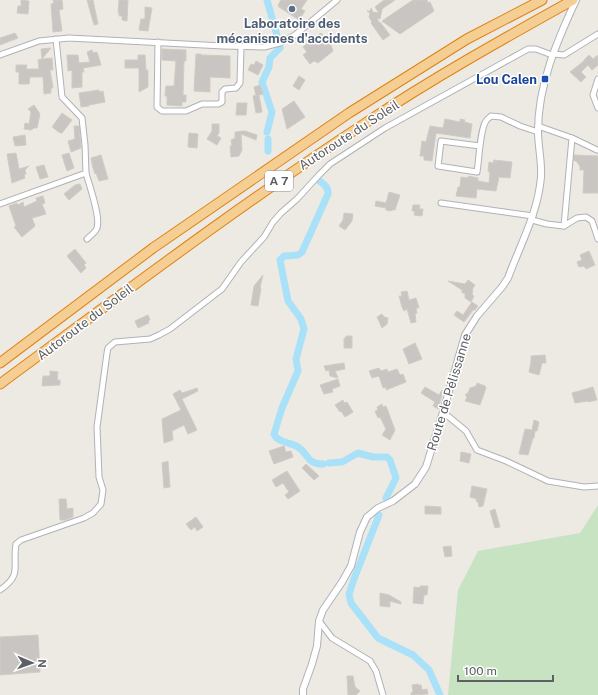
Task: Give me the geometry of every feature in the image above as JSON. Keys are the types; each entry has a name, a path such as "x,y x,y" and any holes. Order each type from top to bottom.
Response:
{"highway":[{"name":"Autoroute du Soleil","path":"0,363 153,248 349,113 467,39 542,0"},
{"name":"Autoroute du Soleil","path":"0,384 170,258 361,125 485,49 573,0"}],"street":[{"path":"0,55 39,41 56,39 264,47 280,43 295,34 337,0"},
{"name":"Route de Pélissanne","path":"303,695 303,690 317,646 319,621 323,610 352,566 360,532 367,517 378,508 393,501 416,484 426,467 465,335 477,316 508,278 533,218 541,176 538,129 542,94 547,71 561,31 576,0"},
{"path":"0,590 8,584 15,573 16,544 22,540 93,514 101,504 103,490 99,477 97,427 106,353 111,344 119,341 150,339 159,335 170,329 222,289 241,262 264,237 273,222 297,199 318,174 330,164 385,128 528,49 536,49 553,54 564,55 598,34"},
{"path":"56,39 62,97 82,118 86,173 94,198 98,220 97,229 87,240"},
{"path":"158,42 157,107 162,111 186,111 202,104 218,104 222,102 222,92 225,89 236,88 240,83 241,47"},
{"path":"598,79 593,95 598,108"},
{"path":"480,146 441,141 438,166 477,172 482,130 486,121 491,116 501,117 520,126 572,138 598,150"},
{"path":"564,226 572,138"},
{"path":"0,204 86,173"},
{"path":"441,203 533,218 547,224 564,226 577,218 586,217 592,221 598,239"},
{"path":"443,412 466,432 477,450 506,461 548,481 584,487 598,486"},
{"path":"319,621 332,638 370,661 376,670 383,695"}],"green space":[{"path":"598,505 598,695 448,695 458,590 478,551 580,533"}],"building":[{"path":"21,0 29,1 28,14 17,13 18,6 21,6"},
{"path":"53,0 62,0 63,9 59,10 62,31 53,32 51,4 54,3"},
{"path":"87,0 93,0 98,24 94,25"},
{"path":"119,0 128,0 127,21 122,20 122,16 119,16"},
{"name":"Laboratoire des mécanismes d'accidents","path":"281,0 307,0 301,9 305,11 299,20 279,7 278,5"},
{"path":"384,0 395,0 382,9 380,19 377,18 379,23 380,22 390,35 383,40 371,23 372,22 369,17 370,13 367,11 370,11 371,8 373,12 379,13 375,7"},
{"path":"413,0 427,0 428,3 430,2 434,11 400,34 382,21"},
{"path":"145,7 152,8 148,31 139,30 141,19 145,19"},
{"path":"15,33 18,38 0,45 0,38"},
{"path":"321,33 331,45 333,51 318,63 314,61 310,64 303,55 307,52 303,47 308,43 306,41"},
{"path":"51,48 42,59 41,49"},
{"path":"162,49 186,50 186,61 184,61 183,95 186,95 186,102 182,102 182,106 167,105 167,96 165,96 166,86 174,86 176,61 162,60"},
{"path":"92,50 93,53 97,52 101,65 83,68 84,72 82,72 82,87 72,88 72,70 68,71 67,55 78,55 79,63 90,62 87,52"},
{"path":"196,54 230,56 230,78 210,77 210,92 194,91"},
{"path":"138,55 145,55 146,70 148,70 148,87 139,92 139,68 125,68 125,60 138,60"},
{"path":"589,55 593,59 598,55 598,65 592,70 588,65 581,72 586,77 581,82 570,72"},
{"path":"52,58 53,70 50,70 53,88 51,88 51,93 44,94 43,77 30,77 29,84 19,84 19,72 16,72 16,65 27,65 26,69 39,69 38,60"},
{"path":"256,61 263,65 258,75 248,70 251,64 254,65"},
{"path":"299,76 305,80 299,90 293,86"},
{"path":"260,85 263,94 259,95 262,112 256,113 253,96 256,95 254,87"},
{"path":"99,90 99,92 103,91 105,102 81,107 79,93"},
{"path":"294,101 305,117 287,129 282,109"},
{"path":"237,103 247,103 246,115 236,115"},
{"path":"34,105 40,114 37,128 31,130 24,129 25,123 29,124 31,112 28,109"},
{"path":"62,113 72,120 62,133 60,133 52,127"},
{"path":"445,119 460,122 460,119 465,120 464,122 472,124 470,138 436,133 432,161 424,160 424,156 420,156 422,141 426,142 430,126 443,128"},
{"path":"212,124 219,124 219,133 217,136 221,138 217,145 207,139 212,131"},
{"path":"74,126 79,126 81,148 71,152 68,141 75,139"},
{"path":"245,131 257,135 256,140 241,134 242,150 239,156 231,157 230,146 232,146 231,140 235,138 235,132"},
{"path":"189,133 198,134 197,148 188,147"},
{"path":"25,135 26,145 15,146 13,137"},
{"path":"16,153 19,169 29,166 25,170 25,178 12,183 7,154"},
{"path":"69,153 74,168 67,171 62,155"},
{"path":"101,155 108,179 99,181 96,173 95,174 91,158"},
{"path":"574,155 598,156 598,193 583,193 584,170 580,170 580,166 576,161 574,161"},
{"path":"494,160 512,162 510,178 499,177 496,191 477,189 476,198 456,196 458,187 460,187 461,177 468,178 468,176 478,178 478,181 489,183 489,162 493,163"},
{"path":"44,165 48,177 40,179 36,167"},
{"path":"80,184 82,189 69,200 64,194 75,185"},
{"path":"389,192 400,195 395,210 386,210 386,208 375,206 376,201 386,203"},
{"path":"43,196 45,203 42,204 46,214 32,218 35,226 22,237 14,227 16,226 9,206 17,203 18,205 23,202 24,207 37,201 36,198"},
{"path":"413,205 420,205 419,209 423,209 422,216 414,215 415,211 412,211"},
{"path":"344,213 353,214 352,221 345,230 339,226 343,220"},
{"path":"75,249 86,263 84,265 86,268 81,273 67,256"},
{"path":"589,251 595,265 586,269 584,266 579,267 577,262 582,260 580,255"},
{"path":"263,275 258,306 251,305 254,286"},
{"path":"468,280 475,285 472,295 474,296 471,302 465,298 465,293 462,293 462,290 448,281 465,284"},
{"path":"407,291 409,300 416,298 419,308 416,308 416,322 411,323 407,309 404,311 402,307 399,296 402,296 401,292"},
{"path":"472,302 478,306 464,322 454,315 457,311 463,315"},
{"path":"382,314 384,317 388,318 387,324 382,328 377,317"},
{"path":"148,315 150,320 148,321 149,323 138,328 135,321"},
{"path":"346,336 352,336 352,348 344,348 344,338 346,338"},
{"path":"415,343 422,359 409,364 403,349"},
{"path":"545,355 546,363 542,363 539,375 529,372 531,356"},
{"path":"344,363 345,369 335,371 338,378 330,376 329,370 326,371 324,366"},
{"path":"379,368 381,371 387,369 388,372 397,369 400,375 403,374 406,382 386,390 386,387 383,388 379,376 372,378 369,371"},
{"path":"50,371 58,372 57,380 60,380 60,385 42,386 43,376 50,376"},
{"path":"338,379 340,386 332,389 333,392 324,394 320,385"},
{"path":"477,383 485,386 486,388 480,405 465,401 467,397 465,395 468,393 470,388 476,386"},
{"path":"425,387 439,395 442,390 443,391 438,409 433,406 435,402 421,393"},
{"path":"593,387 597,400 575,403 572,393"},
{"path":"197,388 198,391 182,399 197,430 188,434 184,425 172,431 173,440 164,443 162,419 181,410 173,394 180,390 182,393"},
{"path":"343,400 344,403 347,402 353,412 345,417 335,405"},
{"path":"382,404 383,407 386,406 395,430 390,440 382,435 386,429 375,411 378,410 377,407"},
{"path":"534,420 539,422 528,455 519,454 525,429 532,430"},
{"path":"284,446 286,452 291,451 293,457 274,464 269,451"},
{"path":"461,452 471,454 469,463 460,461"},
{"path":"168,461 170,487 164,488 162,463"},
{"path":"306,464 319,476 314,480 302,468"},
{"path":"287,471 300,491 288,499 285,495 289,492 283,483 276,487 272,480"},
{"path":"472,486 487,489 483,506 479,507 478,502 476,501 477,499 470,497"},
{"path":"59,499 66,499 67,509 73,508 73,517 60,520"},
{"path":"425,506 441,507 441,514 425,514"},
{"path":"495,509 500,527 495,528 490,511"},
{"path":"196,517 203,527 197,531 195,527 191,530 186,524"},
{"path":"451,546 452,556 445,557 443,547"},
{"path":"420,586 428,586 427,595 424,595 423,604 413,603 414,587 420,588"},
{"path":"380,593 389,595 401,602 401,604 390,601 390,607 380,606"},
{"path":"38,635 40,672 0,675 0,637"},
{"path":"347,676 353,676 355,687 360,691 356,695 348,695"},
{"path":"412,685 421,685 422,690 427,689 428,694 411,695 413,692"}],"waterway":[{"path":"267,0 278,39"},
{"path":"267,132 272,112 262,82 269,67 270,58 280,48"},
{"path":"268,139 268,151"},
{"path":"318,180 327,187 328,194 302,252 298,255 284,256 280,260 288,301 301,319 304,329 296,359 298,371 282,408 274,434 281,441 298,447 313,462 323,464"},
{"path":"329,463 342,462 358,453 373,457 387,457 390,460 396,478 386,498"},
{"path":"379,515 349,594 351,603 378,638 413,655 429,670 440,695"}],"place":[{"name":"Laboratoire des mécanismes d'accidents","path":"292,9"},
{"name":"Lou Calen","path":"545,79"}]}
